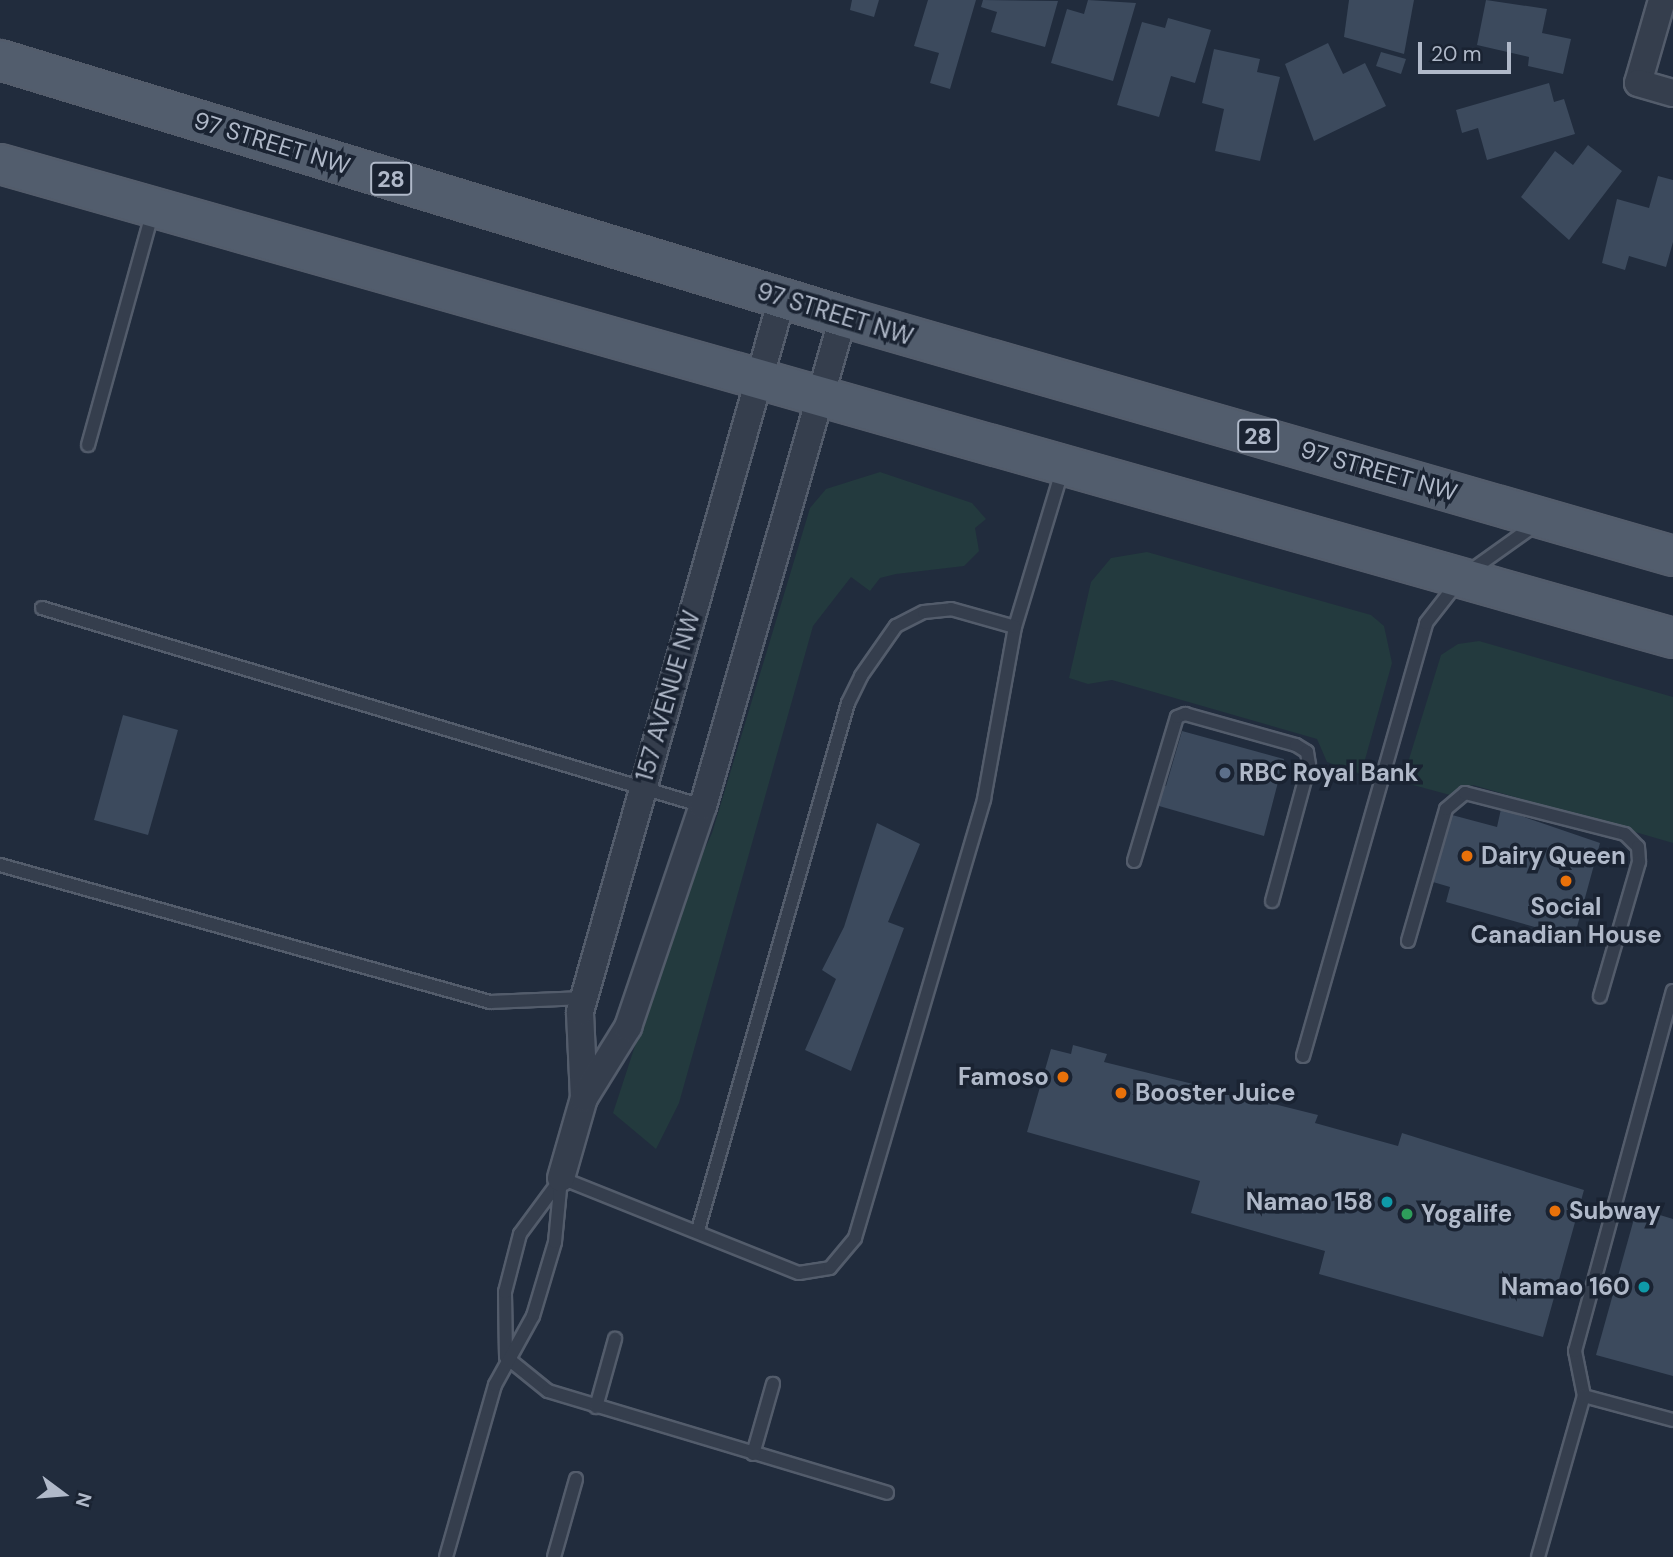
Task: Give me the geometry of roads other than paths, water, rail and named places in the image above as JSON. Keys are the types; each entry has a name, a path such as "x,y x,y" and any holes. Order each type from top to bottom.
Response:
{"main road":[{"name":"97 STREET NW","path":"0,60 843,317 1673,556"},
{"path":"0,164 155,204 1673,638"}],"street":[{"path":"1662,0 1638,83 1673,93"},
{"name":"157 AVENUE NW","path":"584,1098 584,998 782,298"},
{"name":"157 AVENUE NW","path":"561,1178 584,1098 628,1027 703,806 843,317"}],"lane":[{"path":"89,445 155,204"},
{"path":"561,1178 698,1230 799,1273 830,1268 855,1238 984,799 1015,627 1064,464"},
{"path":"1303,1056 1426,624 1462,577 1544,519"},
{"path":"42,608 538,752 642,789 703,806"},
{"path":"698,1230 848,703 861,677 896,626 924,612 951,609 1015,627"},
{"path":"1134,861 1177,718 1185,714 1296,745 1307,752 1309,765 1272,901"},
{"path":"1408,941 1446,809 1465,793 1625,834 1638,847 1639,862 1600,996"},
{"path":"0,865 490,1002 584,998"},
{"path":"1538,1557 1584,1396 1575,1351 1673,991"},
{"name":"157 AVENUE NW","path":"506,1356 505,1292 520,1234 561,1178"},
{"name":"157 AVENUE NW","path":"446,1557 506,1356 533,1316 555,1242 561,1178"},
{"path":"596,1407 615,1339"},
{"path":"506,1356 533,1383 596,1407 887,1493"},
{"path":"753,1454 773,1384"},
{"path":"1584,1396 1673,1420"},
{"path":"554,1557 576,1479"}],"place":[{"name":"RBC Royal Bank","path":"1225,773"},
{"name":"Dairy Queen","path":"1467,856"},
{"name":"Social Canadian House","path":"1566,881"},
{"name":"Famoso","path":"1063,1077"},
{"name":"Booster Juice","path":"1121,1093"},
{"name":"Namao 158","path":"1387,1202"},
{"name":"Subway","path":"1555,1211"},
{"name":"Yogalife","path":"1407,1214"},
{"name":"Namao 160","path":"1644,1287"}]}
